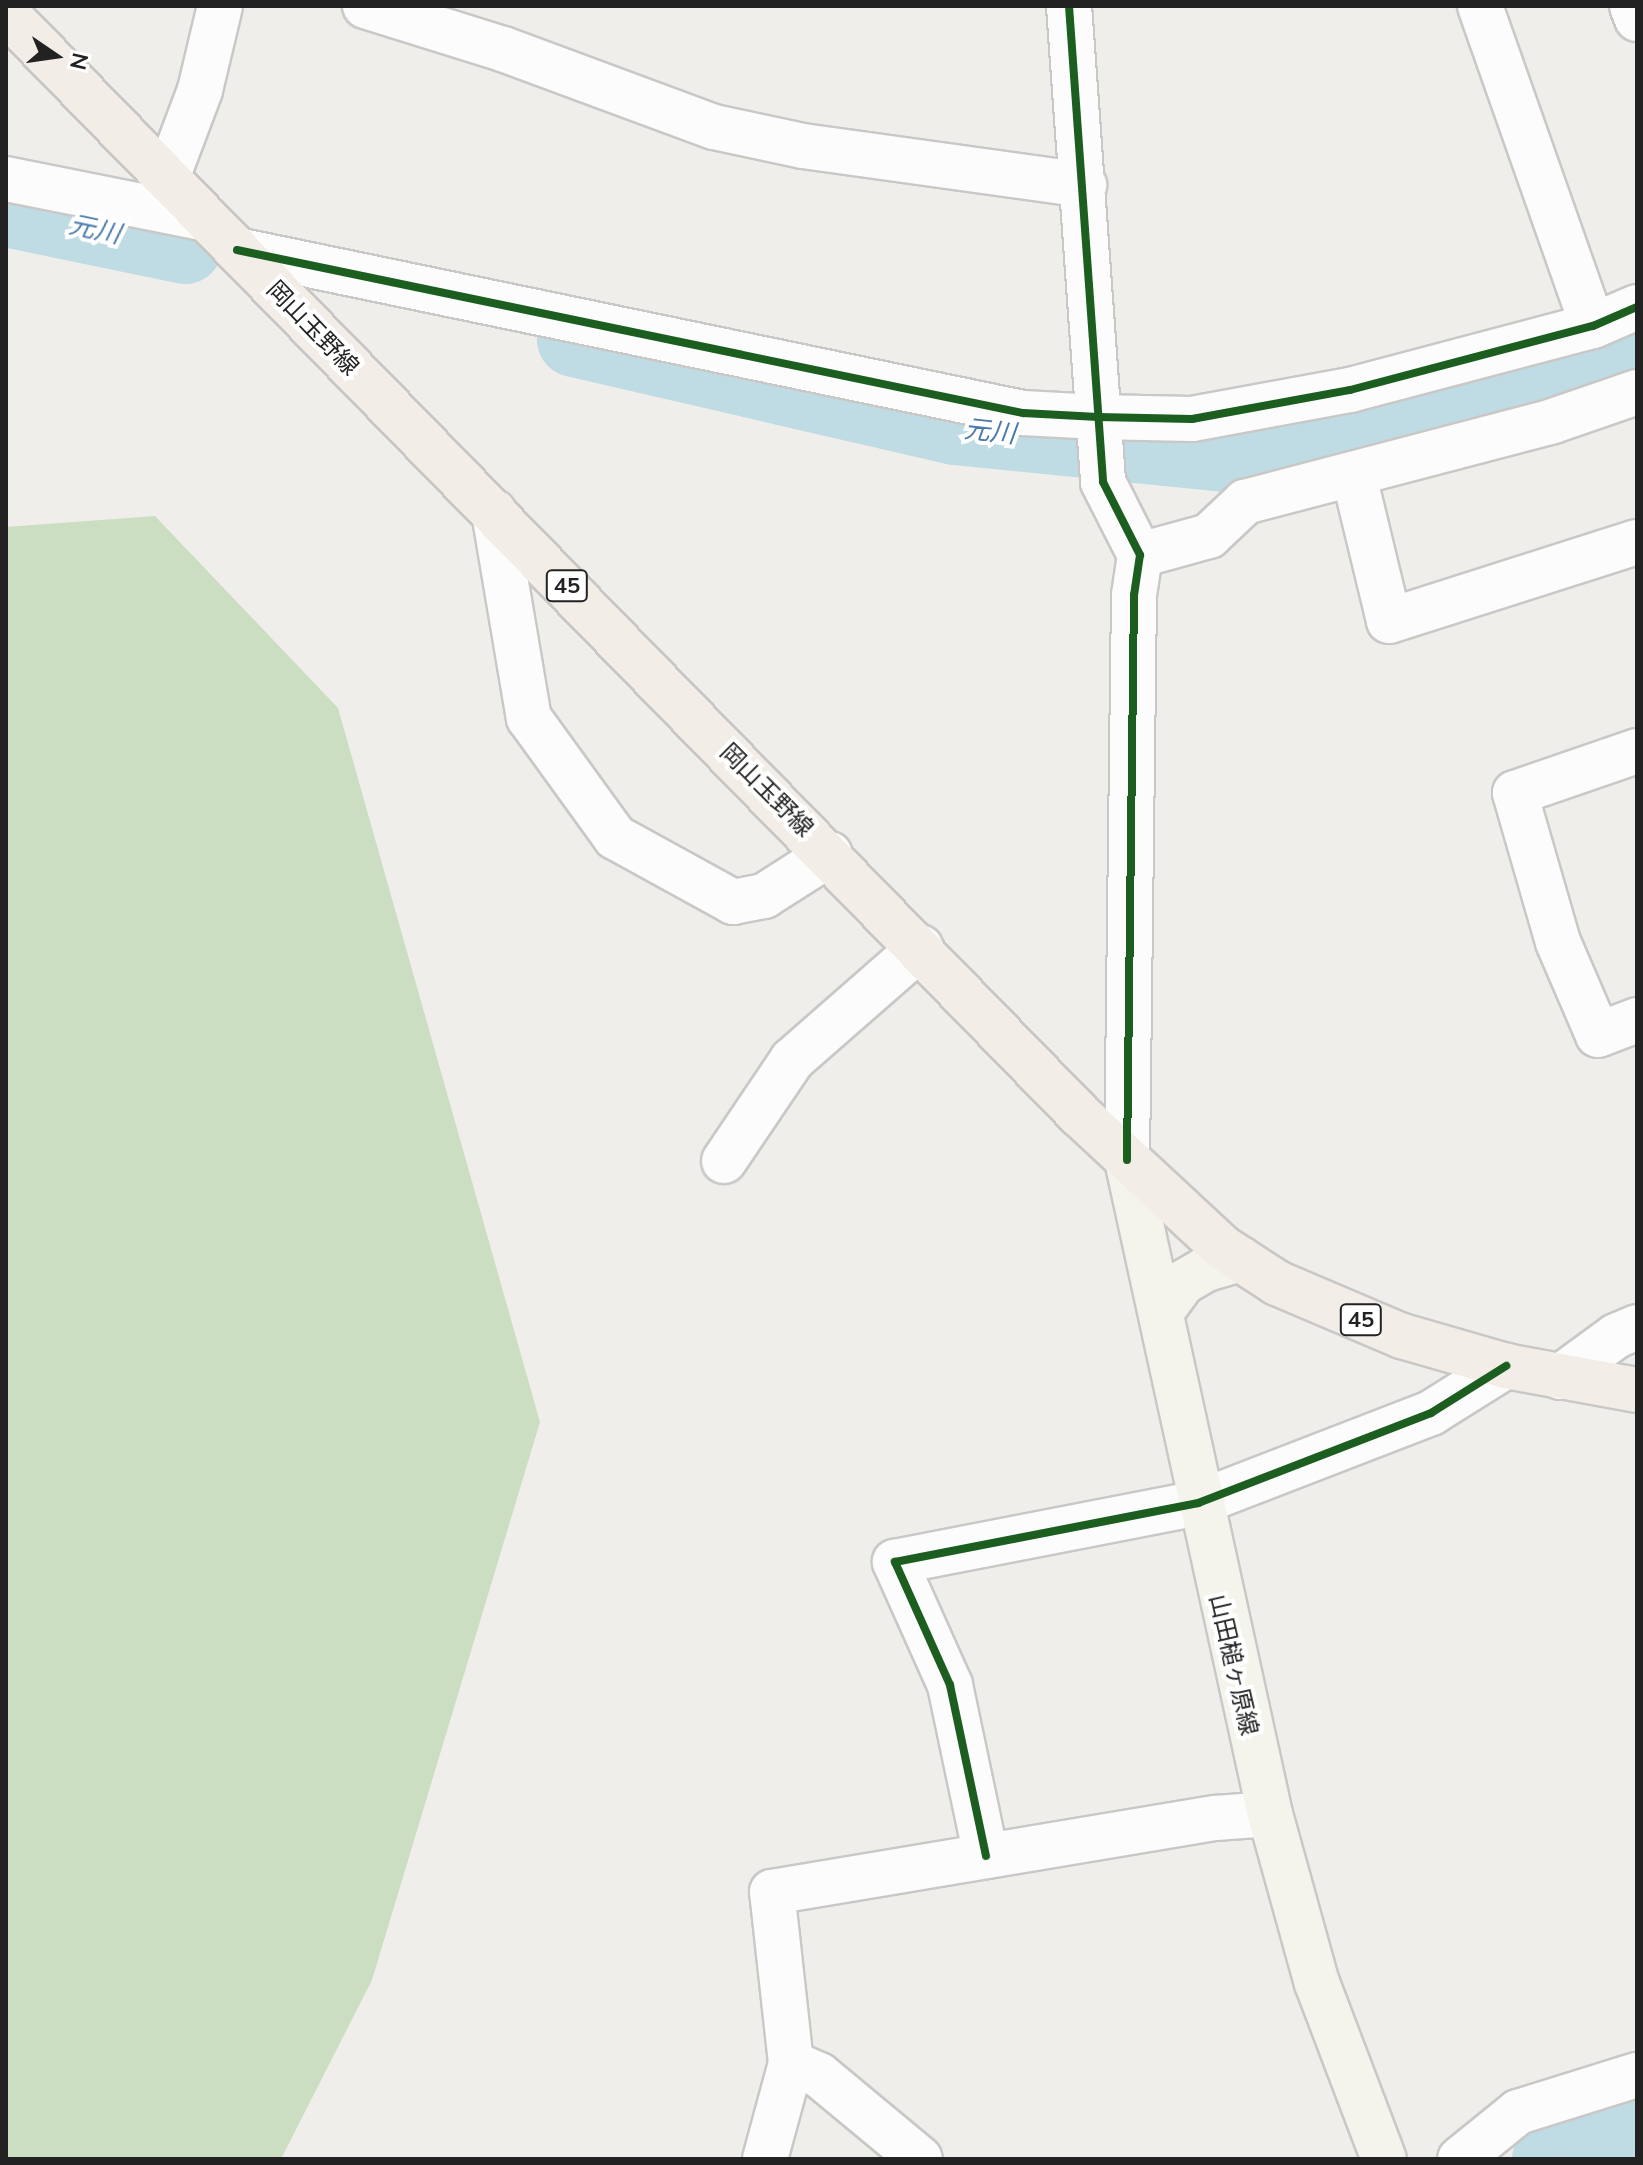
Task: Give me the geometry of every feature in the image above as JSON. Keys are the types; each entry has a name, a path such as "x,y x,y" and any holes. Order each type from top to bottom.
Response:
{"main road":[{"name":"岡山玉野線","path":"6,13 1127,1160 1241,1259 1277,1283 1377,1326 1506,1366 1637,1390"},
{"name":"山田槌ヶ原線","path":"1127,1160 1162,1311 1198,1503 1270,1814 1317,1983 1384,2159"},
{"path":"1162,1311 1182,1283 1206,1269 1241,1259"}],"street":[{"path":"167,178 200,90 220,6"},
{"path":"365,6 428,23 714,127 803,146 1084,185"},
{"path":"1480,6 1593,326"},
{"path":"1632,6 1637,19"},
{"path":"1072,7 1103,482 1140,555 1134,611 1127,1160"},
{"path":"6,179 206,219"},
{"path":"237,250 1023,413 1100,439 1350,390 1593,326 1637,307"},
{"path":"1140,555 1209,536 1245,502 1354,476 1637,392"},
{"path":"1354,476 1389,621 1637,542"},
{"path":"494,512 529,718 615,837 733,902 764,896 830,854"},
{"path":"1637,751 1515,793 1558,942 1598,1035 1637,1020"},
{"path":"724,1161 792,1060 921,947"},
{"path":"1560,1377 1637,1327"},
{"path":"986,1856 950,1685 895,1562 1198,1503 1431,1413 1506,1366"},
{"path":"765,2159 791,2063 772,1892 986,1856 1270,1814"},
{"path":"791,2063 819,2075 920,2159"},
{"path":"1460,2159 1518,2112 1637,2075"}],"green space":[{"path":"155,516 338,708 540,1422 372,1980 281,2159 6,2159 6,527"}],"waterway":[{"name":"元川","path":"6,210 185,247"},
{"name":"元川","path":"574,340 955,428 1243,457 1377,431 1637,350"},
{"path":"1549,2159 1588,2139 1637,2126"}],"cycle path":[{"path":"1069,6 1103,482 1140,555 1134,595 1127,1160"},
{"path":"237,250 1023,413 1098,417 1192,419 1350,390 1593,326 1637,307"},
{"path":"986,1856 950,1685 895,1562 1198,1503 1431,1413 1506,1366"}]}
